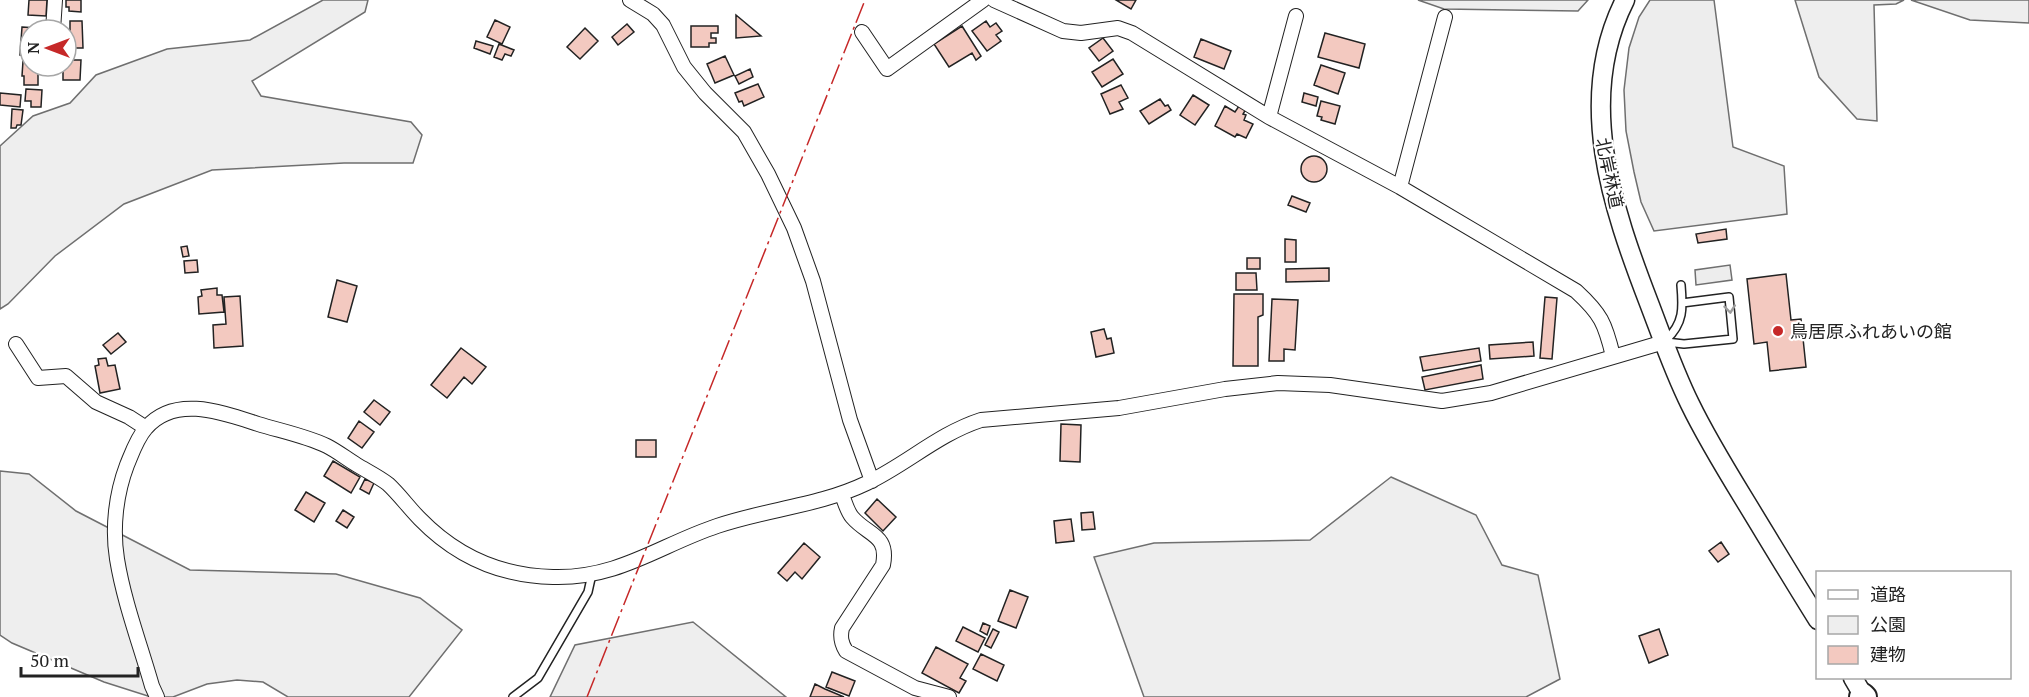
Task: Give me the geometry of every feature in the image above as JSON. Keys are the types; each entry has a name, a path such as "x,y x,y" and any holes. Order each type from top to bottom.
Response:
{"street":[{"path":"54,18 55,0"},
{"path":"630,0 653,14 663,26 684,67 705,93 744,132 768,174 794,228 813,281 850,420 872,481"},
{"path":"862,32 887,69 983,0"},
{"path":"994,0 1063,31 1072,33 1118,28 1132,33 1269,117 1400,187 1576,291 1596,309 1606,331 1613,357"},
{"name":"北岸林道","path":"1625,0 1604,56 1600,117 1603,151 1632,259 1690,404 1719,459 1816,617"},
{"path":"1269,117 1296,16"},
{"path":"1400,187 1445,17"},
{"path":"157,697 124,588 117,558 115,530 117,503 123,476 134,448 146,428 159,417 174,410 196,409 220,412 327,446 387,483 421,520 444,540 468,556 498,570 557,577 592,574 626,565 717,526 842,495 872,481 960,427 981,420 1119,408 1225,389 1278,383 1330,386 1442,400 1491,393 1664,342"},
{"path":"16,344 38,378 66,376 96,402 129,417 146,428"},
{"path":"842,495 852,517 879,539 884,547 885,556 883,565 842,628 841,644 846,651 915,688 949,697"}],"lane":[{"path":"1664,342 1679,326 1682,303 1681,285"},
{"path":"1664,342 1684,344 1733,339 1729,297 1682,303"},
{"path":"513,697 538,678 588,592 592,574"}],"green space":[{"path":"323,0 368,0 365,12 252,81 261,96 411,122 422,135 413,163 344,163 212,170 124,204 55,256 8,304 0,309 0,146 33,116 70,103 96,75 167,49 250,40"},
{"path":"1418,0 1588,0 1578,11 1444,9"},
{"path":"1795,0 1904,0 1896,4 1874,5 1877,121 1857,119 1819,77"},
{"path":"1911,0 2029,0 2029,23 1970,20"},
{"path":"0,471 29,474 76,511 190,570 336,574 420,598 462,630 409,697 288,697 263,682 237,680 207,684 173,697 151,697 104,682 12,643 0,635"},
{"path":"1391,477 1476,515 1502,565 1538,575 1560,679 1526,697 1144,697 1094,557 1154,543 1310,540"},
{"path":"693,622 786,697 550,697 575,645"}],"shaded area":[{"path":"1650,0 1714,0 1733,147 1784,166 1787,214 1654,231 1641,202 1634,172 1626,131 1624,90 1629,48 1639,17"},
{"path":"1730,265 1732,280 1696,285 1695,270"}],"building":[{"path":"29,0 47,0 46,16 28,15"},
{"path":"66,0 81,0 81,12 69,11 69,7 66,7"},
{"path":"1116,0 1136,0 1131,9"},
{"path":"736,15 761,36 736,38"},
{"path":"495,20 510,27 502,44 487,37"},
{"path":"78,21 82,21 83,48 78,48"},
{"path":"986,21 990,27 996,23 1002,31 996,35 1001,41 987,51 972,31"},
{"path":"627,24 634,32 618,45 612,37"},
{"path":"691,26 718,26 718,33 711,33 711,38 716,38 716,43 709,43 709,47 691,47"},
{"path":"962,26 981,56 976,60 972,53 949,67 934,44"},
{"path":"585,28 598,41 580,59 567,47"},
{"path":"1325,33 1365,44 1359,68 1318,57"},
{"path":"1103,38 1113,51 1099,61 1089,48"},
{"path":"1201,39 1231,51 1224,69 1194,57"},
{"path":"476,41 493,46 490,54 474,48"},
{"path":"499,44 514,50 511,56 505,54 502,60 494,57"},
{"path":"725,56 734,75 715,83 707,64"},
{"path":"1113,59 1123,74 1102,87 1092,72"},
{"path":"78,60 81,60 80,80 63,80 63,78 78,78"},
{"path":"1321,65 1345,73 1338,94 1314,85"},
{"path":"750,69 753,77 739,84 735,76"},
{"path":"24,78 38,78 38,85 24,85"},
{"path":"758,84 764,97 744,106 742,101 739,102 735,93"},
{"path":"1121,85 1128,98 1119,102 1123,109 1110,114 1101,94"},
{"path":"26,89 42,90 41,107 31,107 31,101 25,101"},
{"path":"0,93 21,95 20,107 0,105"},
{"path":"1304,93 1318,97 1316,106 1302,102"},
{"path":"1193,95 1209,105 1195,125 1180,115"},
{"path":"1160,99 1171,110 1149,124 1140,111"},
{"path":"1321,101 1340,106 1335,124 1321,120 1322,117 1317,116"},
{"path":"1225,106 1235,112 1239,106 1246,109 1243,114 1246,115 1244,120 1253,124 1246,138 1237,134 1235,137 1215,126"},
{"path":"12,109 23,110 21,125 17,125 16,128 11,128"},
{"path":"1314,156 1324,159 1327,169 1324,179 1314,182 1304,179 1301,169 1304,159"},
{"path":"1292,196 1310,203 1306,212 1288,205"},
{"path":"1726,229 1727,239 1698,243 1696,234"},
{"path":"1285,239 1296,240 1296,262 1285,262"},
{"path":"187,246 189,256 183,257 181,247"},
{"path":"1247,258 1260,258 1260,269 1247,269"},
{"path":"197,260 198,272 185,273 184,261"},
{"path":"1329,268 1329,281 1286,282 1286,269"},
{"path":"1236,273 1256,273 1257,290 1236,290"},
{"name":"鳥居原ふれあいの館","path":"1786,274 1791,320 1801,319 1806,367 1770,371 1767,342 1754,344 1747,279"},
{"path":"337,280 357,286 347,322 328,317"},
{"path":"217,288 217,295 222,295 224,312 199,314 198,297 202,296 201,290"},
{"path":"1234,294 1263,294 1263,315 1258,317 1258,366 1233,366"},
{"path":"240,296 243,346 214,348 213,325 226,324 224,297"},
{"path":"1545,297 1557,298 1552,359 1540,358"},
{"path":"1272,299 1298,300 1295,350 1284,349 1284,361 1269,361"},
{"path":"1104,329 1107,339 1111,338 1114,353 1096,357 1091,332"},
{"path":"118,333 126,342 111,354 103,345"},
{"path":"1533,342 1534,356 1490,359 1489,345"},
{"path":"461,348 486,367 472,384 464,377 447,398 431,385"},
{"path":"1479,348 1481,361 1423,371 1420,357"},
{"path":"106,358 108,366 115,365 120,389 100,393 95,366 99,365 98,359"},
{"path":"1481,365 1483,379 1425,390 1422,377"},
{"path":"374,400 390,412 380,425 364,412"},
{"path":"359,421 374,432 362,448 348,438"},
{"path":"1061,424 1081,425 1080,462 1060,461"},
{"path":"636,440 656,440 656,457 636,457"},
{"path":"333,461 360,477 351,493 324,476"},
{"path":"365,479 374,483 369,494 360,489"},
{"path":"306,492 325,503 314,522 295,510"},
{"path":"877,499 896,517 883,531 865,513"},
{"path":"343,510 354,517 347,528 336,521"},
{"path":"1093,512 1095,529 1082,530 1081,513"},
{"path":"1071,519 1074,541 1056,543 1054,521"},
{"path":"1721,542 1729,554 1718,562 1709,551"},
{"path":"804,543 820,557 802,579 795,572 787,581 778,573"},
{"path":"1010,590 1028,597 1016,628 998,621"},
{"path":"983,623 990,626 987,635 980,631"},
{"path":"963,627 985,638 978,652 956,641"},
{"path":"993,629 999,632 991,648 985,645"},
{"path":"1659,629 1668,655 1649,663 1639,636"},
{"path":"936,647 968,664 960,678 966,681 959,693 922,673"},
{"path":"981,654 1004,665 997,681 973,669"},
{"path":"832,672 855,681 849,696 826,687"},
{"path":"815,684 825,689 844,697 810,697"}],"power":[{"path":"587,697 865,0"}],"place":[{"name":"鳥居原ふれあいの館","path":"1778,331"}]}
